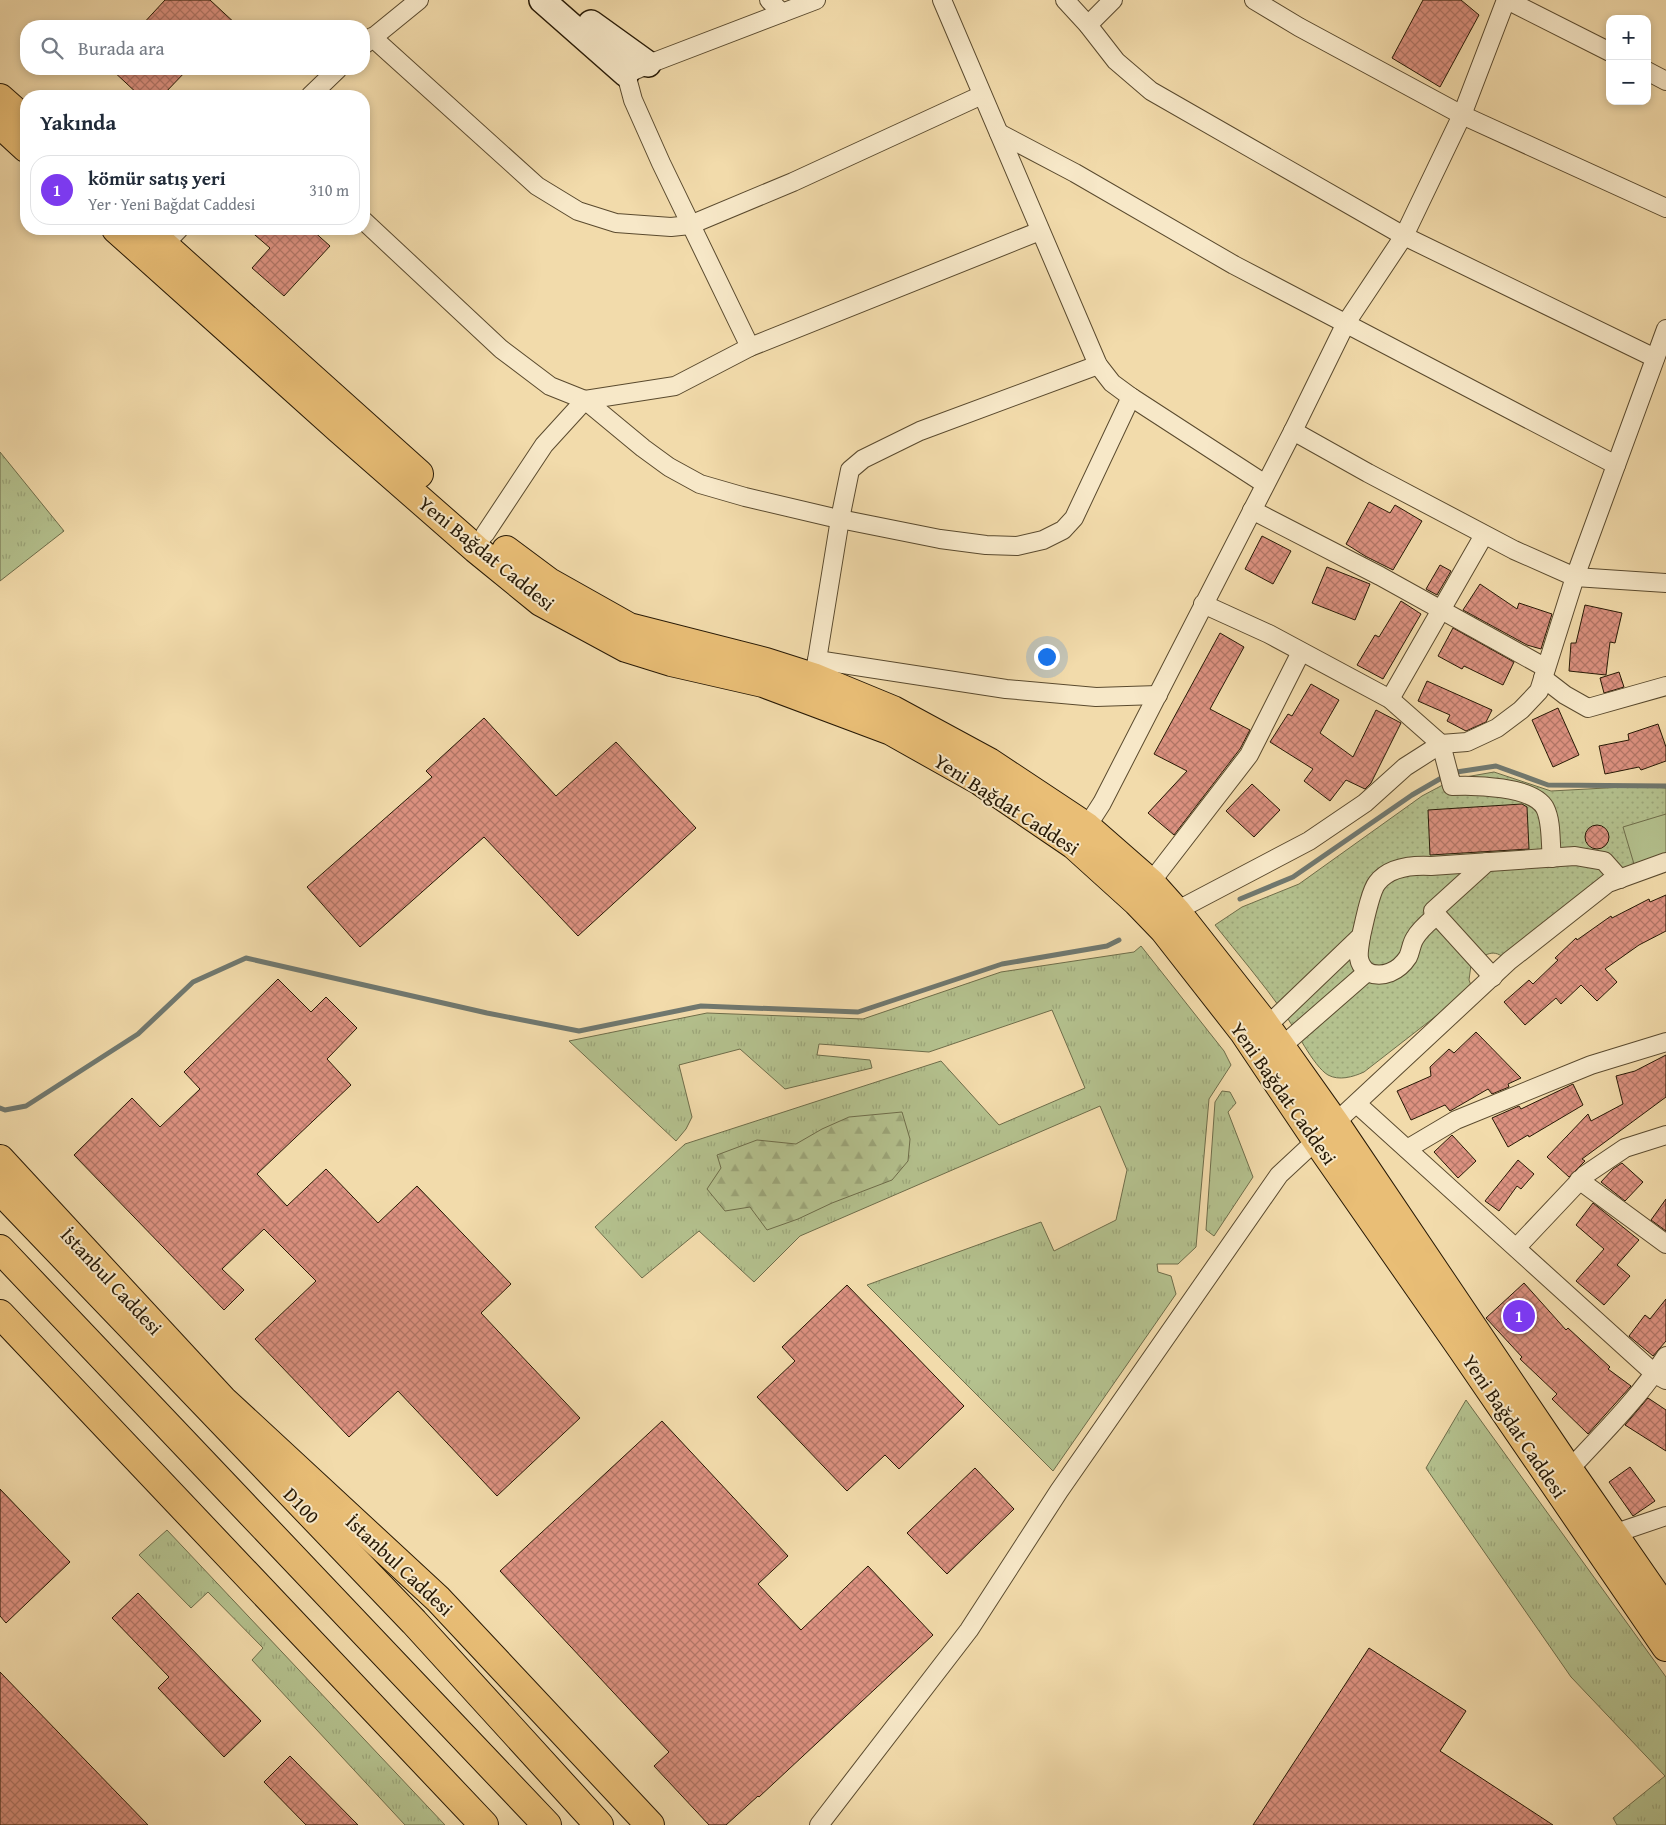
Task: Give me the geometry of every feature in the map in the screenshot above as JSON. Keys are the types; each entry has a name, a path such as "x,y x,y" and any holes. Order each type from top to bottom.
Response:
{"main road":[{"path":"542,0 626,74"},
{"path":"564,0 602,32 648,64"},
{"path":"0,98 20,116"},
{"path":"0,124 20,142"},
{"name":"Yeni Bağdat Caddesi","path":"140,235 160,240 485,534 549,582 629,627 766,662 815,668 989,762 1080,836 1144,892 1176,911 1274,1037 1326,1132 1473,1365 1666,1647"},
{"name":"Yeni Bağdat Caddesi","path":"160,240 346,435 476,549 541,602 626,648 670,662 763,683 891,730 1080,836"},
{"name":"Yeni Bağdat Caddesi","path":"1144,892 1164,930 1243,1032 1326,1132 1569,1470 1666,1610"},
{"name":"İstanbul Caddesi","path":"0,1159 223,1400 438,1599 650,1825"},
{"path":"0,1185 141,1312"},
{"name":"D100","path":"0,1190 414,1622 599,1825"},
{"path":"0,1249 547,1825"},
{"path":"0,1314 484,1825"}],"street":[{"path":"370,39 419,0"},
{"path":"769,0 782,13"},
{"path":"750,347 690,225 633,100 626,74 816,0"},
{"path":"942,0 1098,365 1112,384 1265,484"},
{"path":"1065,0 1088,25 1116,61 1152,91 1404,236 1655,358"},
{"path":"1088,25 1113,0"},
{"path":"1254,0 1299,27 1462,115 1666,208"},
{"path":"1080,836 1102,803 1293,431 1346,323 1404,236 1462,115 1506,0 1606,50"},
{"path":"370,43 537,186 578,211 616,223 671,227 690,225 793,182 982,95"},
{"path":"1651,73 1666,81"},
{"path":"316,90 332,75"},
{"path":"999,133 1075,173 1234,265 1616,465"},
{"path":"370,227 501,349 550,386 585,400 668,466 700,484 745,497 840,519 986,546 1017,546 1043,540 1063,530 1074,518 1131,397"},
{"path":"485,534 544,445 585,400 675,386 750,347 1040,231"},
{"path":"1176,911 1309,841 1365,803 1405,768 1441,744 1467,742 1497,728 1521,710 1533,698 1538,691 1575,577 1666,328"},
{"path":"1098,365 920,431 863,459 850,470 815,668 1006,689 1096,696 1158,694"},
{"path":"1293,431 1514,550 1575,577 1666,583"},
{"path":"1252,510 1380,576 1441,610 1544,673 1566,695 1588,708 1666,686"},
{"path":"1390,699 1484,534"},
{"path":"1203,604 1269,634 1390,699 1441,744 1452,786 1473,785 1493,788 1532,796 1540,801 1545,808 1548,818 1552,858"},
{"path":"1144,892 1249,755 1301,652"},
{"path":"1437,915 1424,926 1414,939 1408,956 1398,968 1385,975 1375,975 1361,966 1358,956 1361,936 1376,884 1391,872 1410,866 1575,856 1604,861 1620,879"},
{"path":"1487,862 1433,911 1493,977"},
{"path":"819,1825 969,1630 1059,1491 1279,1175 1509,962 1608,883 1666,862"},
{"path":"1274,1037 1361,936"},
{"path":"1274,1037 1368,972"},
{"path":"1407,1149 1456,1120 1591,1065 1666,1042"},
{"path":"1357,1104 1660,1377"},
{"path":"1517,1247 1579,1180 1625,1148 1666,1135"},
{"path":"1579,1180 1666,1244"},
{"path":"1569,1470 1660,1377 1666,1356"},
{"path":"1613,1534 1666,1516"}],"green space":[{"path":"0,452 64,531 0,581"},
{"path":"1494,772 1551,791 1642,786 1666,788 1666,854 1634,864 1611,878 1504,958 1491,953 1479,959 1471,965 1469,980 1472,988 1364,1072 1346,1078 1328,1075 1316,1064 1276,1002 1215,925 1242,907 1299,884 1422,796 1454,779"},
{"path":"1666,814 1666,854 1634,864 1623,827"},
{"path":"1141,946 1224,1051 1231,1065 1209,1099 1196,1247 1178,1264 1157,1264 1158,1272 1171,1276 1176,1294 1053,1471 867,1285 1041,1222 1054,1251 1116,1220 1127,1170 1100,1106 800,1236 754,1282 699,1231 642,1278 595,1227 685,1144 941,1061 999,1125 1085,1088 1052,1010 929,1052 819,1044 817,1055 870,1060 872,1068 785,1089 740,1049 679,1065 692,1117 686,1129 676,1141 569,1041 707,1013 863,1019 1001,972 1134,952"},
{"path":"1222,1091 1230,1092 1236,1103 1228,1112 1253,1177 1214,1236 1206,1230 1215,1102"},
{"path":"902,1112 910,1139 908,1161 892,1180 832,1203 798,1219 767,1230 750,1207 725,1211 707,1189 721,1168 717,1155 757,1140 796,1144 822,1129 849,1117"},
{"path":"1466,1400 1666,1677 1666,1825 1617,1825 1613,1818 1665,1776 1571,1677 1426,1468"},
{"path":"167,1530 445,1825 405,1825 252,1660 263,1648 208,1592 191,1608 139,1555"}],"building":[{"path":"165,0 210,0 232,20 147,20"},
{"path":"1423,0 1461,0 1479,15 1440,87 1392,58"},
{"path":"117,75 182,75 168,90 134,90"},
{"path":"255,235 318,235 330,246 284,296 252,268 270,248"},
{"path":"1369,502 1390,513 1395,505 1422,521 1393,570 1346,544"},
{"path":"1262,536 1291,551 1273,584 1245,569"},
{"path":"1440,565 1451,571 1437,595 1426,589"},
{"path":"1327,567 1370,584 1355,620 1312,603"},
{"path":"1480,584 1517,609 1519,603 1552,614 1541,649 1527,645 1463,610"},
{"path":"1401,601 1421,614 1383,679 1357,665 1375,635 1379,637"},
{"path":"1585,605 1622,613 1615,643 1610,642 1606,675 1569,671 1571,643 1576,643"},
{"path":"1453,628 1514,662 1503,685 1464,666 1462,669 1438,656"},
{"path":"1220,633 1244,647 1210,709 1250,730 1240,749 1174,835 1148,813 1187,771 1154,754"},
{"path":"1619,672 1624,687 1604,693 1600,678"},
{"path":"1427,681 1492,710 1486,722 1466,731 1447,721 1450,715 1418,701"},
{"path":"1311,684 1339,700 1320,733 1353,757 1376,710 1401,723 1371,783 1365,789 1346,780 1330,801 1304,781 1313,769 1270,742 1288,714 1292,716"},
{"path":"1558,708 1579,755 1553,767 1532,720"},
{"path":"484,718 556,796 616,742 696,828 578,936 484,837 360,947 307,887 432,777 426,771"},
{"path":"1658,724 1666,747 1666,761 1641,770 1639,767 1605,774 1599,746 1629,740 1628,734"},
{"path":"1252,784 1280,810 1254,837 1226,811"},
{"path":"1522,804 1527,807 1529,849 1430,855 1428,810"},
{"path":"1597,825 1602,826 1608,832 1608,842 1602,848 1597,849 1592,848 1586,842 1585,837 1586,832 1592,826"},
{"path":"1666,895 1666,931 1639,945 1605,969 1617,982 1597,1001 1581,985 1561,1004 1556,998 1525,1025 1504,1002 1529,980 1533,984 1558,960 1555,958 1576,938 1577,940 1611,916 1612,918 1649,899 1650,902"},
{"path":"278,979 311,1012 326,997 357,1028 327,1059 351,1085 257,1174 287,1206 326,1169 378,1223 417,1186 511,1284 481,1313 580,1418 497,1496 398,1391 349,1437 255,1339 316,1281 264,1229 222,1269 244,1290 224,1310 74,1155 132,1098 160,1127 200,1089 184,1072"},
{"path":"1476,1032 1521,1078 1508,1084 1509,1087 1492,1094 1488,1089 1450,1111 1445,1105 1411,1120 1397,1091 1431,1076 1430,1067 1449,1049 1454,1053"},
{"path":"1666,1055 1666,1097 1582,1159 1585,1161 1569,1177 1547,1157 1588,1114 1591,1121 1623,1104 1616,1076 1635,1071"},
{"path":"1573,1084 1583,1105 1529,1137 1528,1135 1508,1147 1492,1118 1519,1106 1521,1109"},
{"path":"1452,1135 1476,1161 1458,1178 1434,1152"},
{"path":"1518,1160 1534,1174 1521,1189 1517,1186 1499,1211 1485,1201"},
{"path":"1622,1163 1643,1182 1625,1201 1601,1182 1613,1169"},
{"path":"1666,1199 1666,1231 1651,1220"},
{"path":"1593,1203 1639,1240 1617,1265 1630,1276 1604,1305 1576,1281 1604,1249 1576,1225"},
{"path":"1524,1283 1566,1330 1568,1328 1610,1367 1608,1369 1631,1386 1588,1434 1552,1399 1557,1394 1520,1359 1522,1357 1486,1318"},
{"path":"847,1285 964,1406 899,1469 885,1455 847,1491 757,1397 795,1361 782,1347"},
{"path":"1666,1299 1666,1341 1653,1356 1629,1336 1645,1315 1650,1319"},
{"path":"1648,1398 1666,1410 1666,1451 1625,1425"},
{"path":"662,1421 788,1556 758,1584 801,1630 868,1566 933,1635 759,1797 726,1825 709,1825 654,1766 669,1752 500,1571"},
{"path":"1630,1467 1655,1501 1633,1516 1609,1482"},
{"path":"975,1468 1014,1509 947,1574 907,1533"},
{"path":"0,1489 70,1562 6,1623 0,1616"},
{"path":"138,1593 261,1721 224,1757 158,1688 169,1677 112,1618"},
{"path":"1369,1648 1466,1711 1440,1751 1553,1825 1253,1825"},
{"path":"0,1672 148,1825 0,1825"},
{"path":"290,1756 358,1825 306,1825 264,1782"}],"waterway":[{"path":"1240,899 1293,877 1412,795 1450,773 1496,766 1548,785 1666,786"},
{"path":"0,1108 5,1110 26,1106 138,1034 193,982 246,958 487,1013 579,1031 701,1006 858,1012 1002,964 1107,946 1119,940"}],"place":[{"name":"kömür satış yeri","path":"1519,1316"}]}
